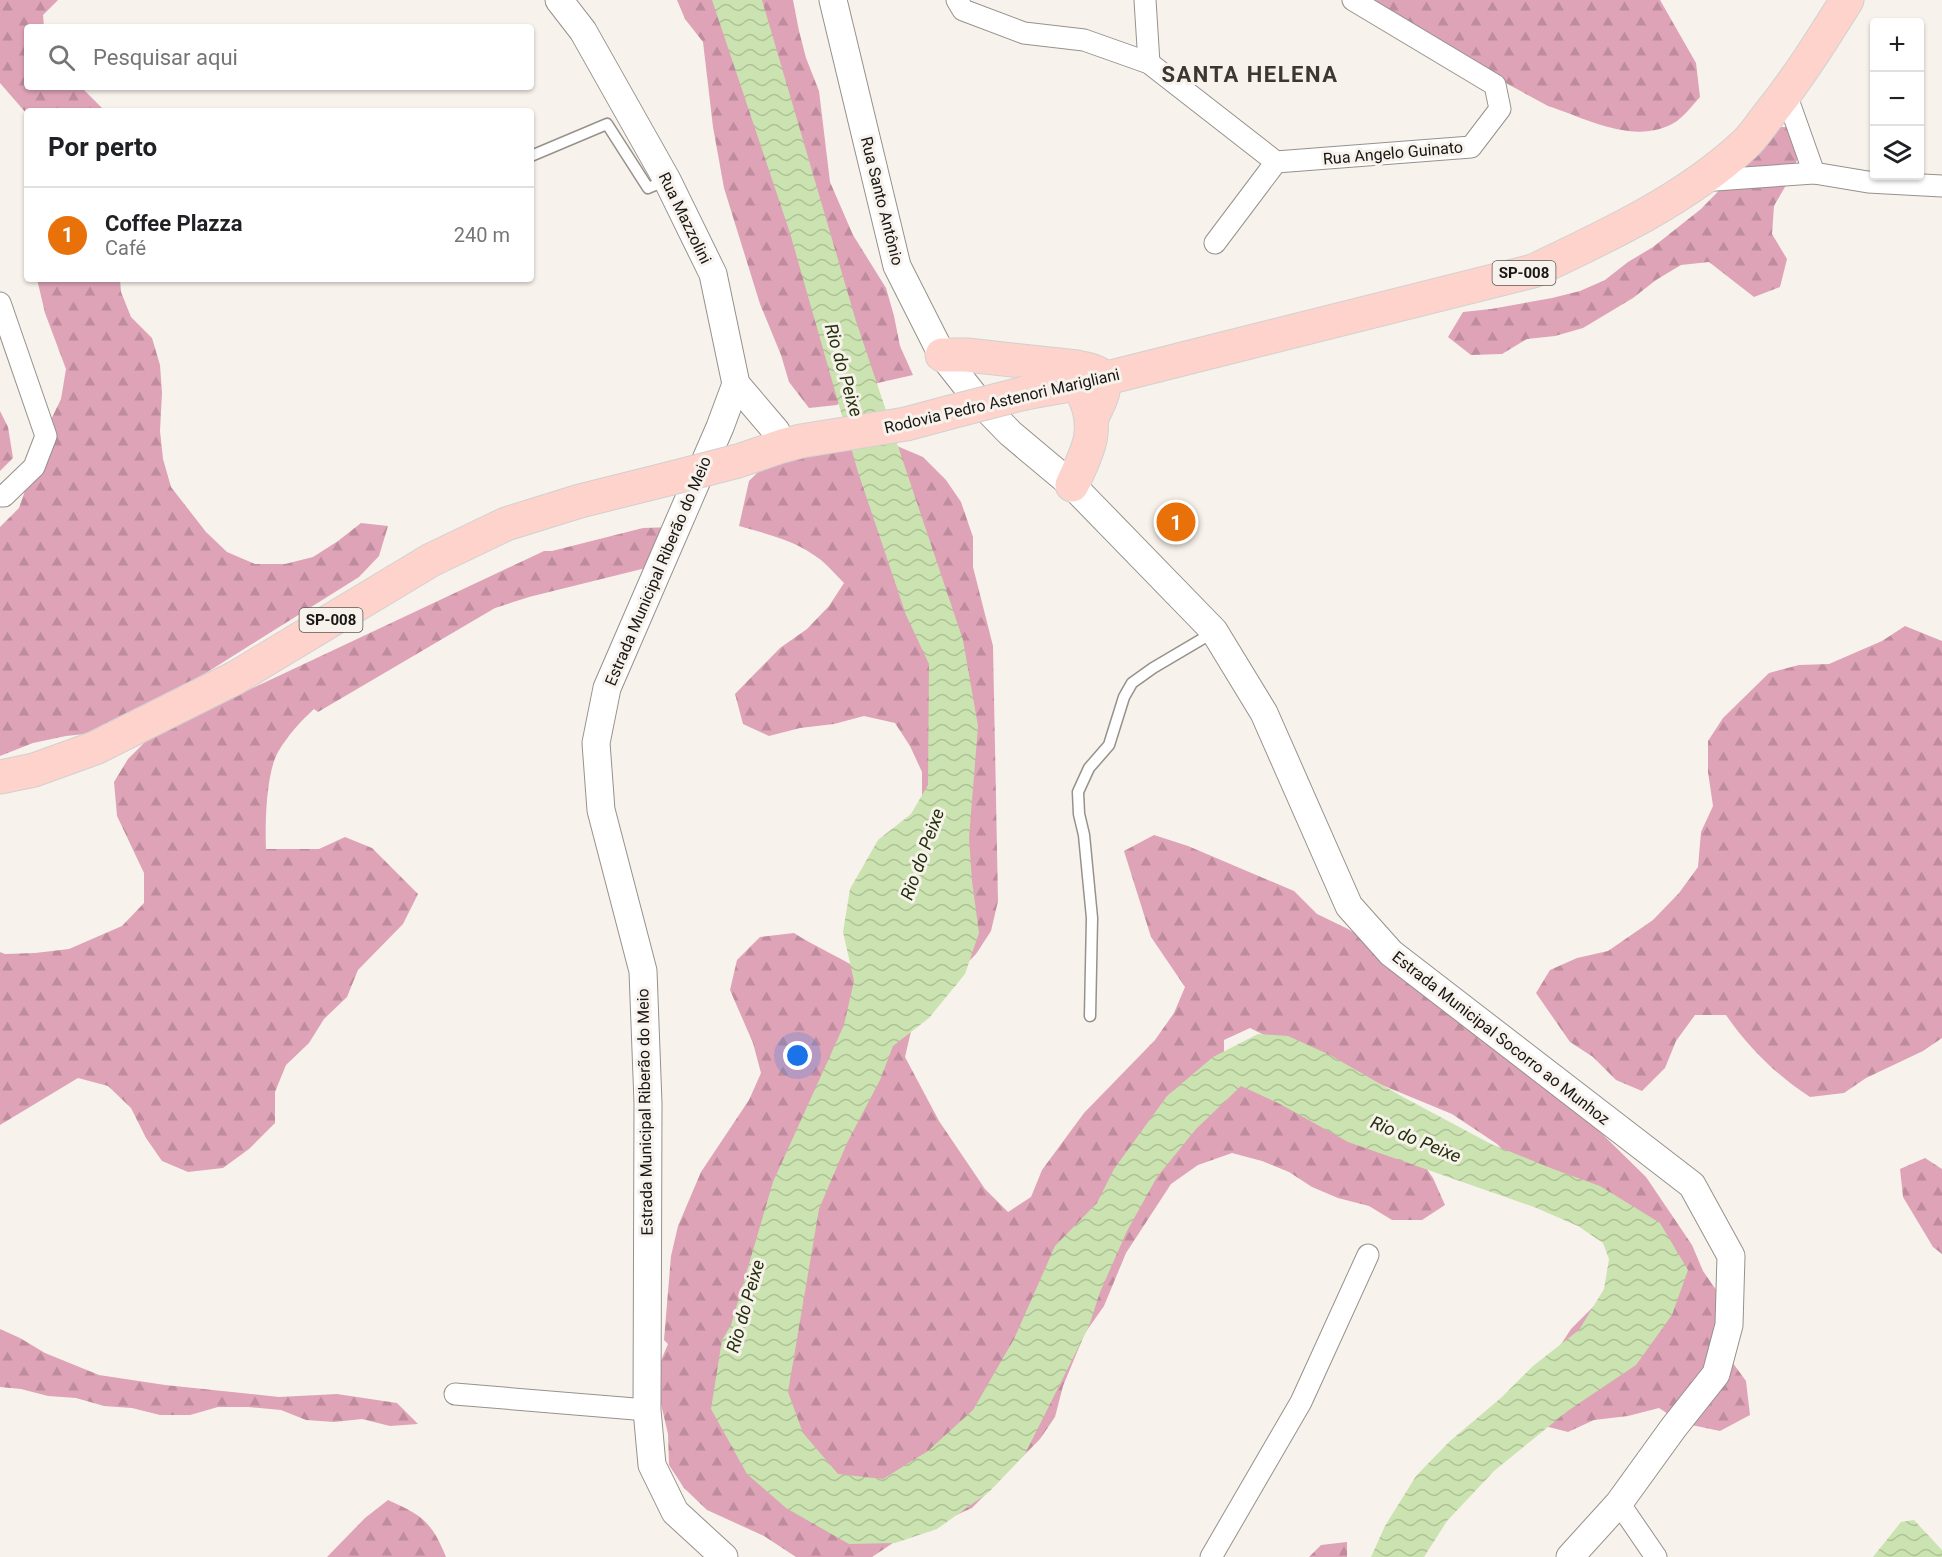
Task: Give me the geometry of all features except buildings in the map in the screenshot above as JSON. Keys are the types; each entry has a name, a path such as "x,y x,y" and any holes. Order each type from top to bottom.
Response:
{"main road":[{"name":"Rodovia Pedro Astenori Marigliani","path":"0,777 34,770 95,748 215,688 431,560 506,524 580,501 738,461 791,444 906,424 1025,393 1090,381 1533,271 1634,220 1701,181 1746,144 1786,94 1847,0"},
{"path":"942,355 967,355 1077,367 1100,374 1090,381 1092,417 1089,448 1072,485"}],"street":[{"name":"Rua Mazzolini","path":"559,0 583,31 667,180 713,274 736,384 776,431 791,444"},
{"name":"Rua Santo Antônio","path":"833,0 897,266 942,355 976,398 1003,426 1072,485"},
{"path":"957,0 963,10 1024,33 1084,40 1149,63 1276,162 1215,243"},
{"path":"1145,0 1149,63"},
{"name":"Rua Angelo Guinato","path":"1276,162 1471,147 1500,109 1495,86 1353,0"},
{"path":"1786,94 1814,174"},
{"path":"1701,181 1814,174 1868,182 1942,186"},
{"path":"0,303 46,436 34,466 4,496 0,496"},
{"name":"Estrada Municipal Riberão do Meio","path":"724,1557 675,1512 652,1465 647,1410 648,1103 643,971 601,810 596,743 607,688 720,428 736,384"},
{"name":"Estrada Municipal Socorro ao Munhoz","path":"1072,485 1214,631 1264,713 1349,906 1391,953 1692,1185 1731,1256 1729,1325 1716,1374 1619,1503 1570,1557"},
{"path":"1211,1557 1301,1402 1368,1255"},
{"path":"455,1394 647,1410"},
{"path":"1619,1503 1656,1557"}],"lane":[{"path":"534,155 607,124 648,188 667,180"},
{"path":"1090,1016 1092,918 1078,792 1089,768 1109,745 1124,697 1132,683 1214,631"}],"green space":[{"path":"0,0 58,0 43,15 44,24 24,24 24,90 84,90 102,108 24,108 24,111 0,83"},
{"path":"677,0 793,0 806,58 819,91 830,182 853,235 886,288 900,346 913,375 860,387 837,405 809,408 789,382 781,355 760,304 724,188 713,127 703,42 685,19"},
{"path":"1354,0 1660,0 1696,63 1700,97 1680,119 1662,128 1629,131 1612,128 1548,106"},
{"path":"1781,127 1803,127 1799,155 1789,180 1774,206 1772,234 1787,259 1780,287 1754,297 1709,262 1681,265 1656,280 1633,298 1583,328 1555,336 1527,339 1502,354 1471,355 1448,337 1463,312 1552,298 1580,291 1605,280 1628,262 1653,247 1701,209"},
{"path":"38,282 120,282 121,292 131,317 152,338 160,365 162,393 160,431 163,459 171,487 206,532 227,552 255,564 285,564 313,557 361,523 388,526 379,556 359,577 147,710 94,733 33,743 0,756 0,527 19,508 46,430 61,399 66,369 45,313"},
{"path":"0,411 8,427 13,458 0,471"},
{"path":"897,446 923,457 946,480 961,502 973,537 973,567 993,646 998,901 991,931 976,954 927,1004 912,1027 905,1057 939,1121 985,1189 1008,1212 1031,1197 1042,1170 1084,1113 1155,1040 1174,1013 1185,987 1151,937 1124,851 1154,835 1188,846 1294,891 1317,914 1348,929 1485,1019 1646,1177 1692,1245 1703,1271 1719,1294 1727,1355 1746,1381 1750,1415 1720,1431 1682,1423 1659,1408 1628,1416 1594,1420 1568,1432 1537,1424 1526,1398 1571,1329 1597,1303 1627,1257 1497,1144 1452,1114 1280,1043 1250,1028 1224,1040 1224,1070 1418,1156 1433,1178 1445,1205 1422,1220 1392,1220 1369,1206 1338,1198 1312,1187 1289,1172 1262,1161 1232,1153 1198,1165 1171,1184 1126,1253 1104,1306 1085,1333 1063,1386 1055,1417 1040,1439 972,1508 893,1543 872,1557 796,1557 764,1536 707,1510 684,1488 669,1465 668,1434 661,1404 657,1370 668,1344 664,1340 671,1256 678,1226 701,1172 749,1100 761,1073 753,1043 730,990 737,960 760,937 794,933 866,974 922,803 922,772 910,746 895,723 864,716 769,736 743,724 735,694 780,648 807,629 829,606 844,583 812,553 782,539 739,526 749,481 775,455"},
{"path":"673,527 658,565 529,597 495,608 318,712 314,709 294,729 282,746 271,772 266,813 266,849 319,849 345,837 372,848 418,894 403,924 358,970 347,997 324,1019 309,1043 286,1065 275,1092 275,1123 249,1149 223,1168 188,1172 162,1161 146,1138 131,1108 108,1086 78,1078 0,1125 0,952 5,954 35,953 69,949 122,926 144,903 144,873 117,816 114,782 128,759 151,736 544,551 552,551 643,528"},
{"path":"1905,626 1942,641 1942,1038 1923,1051 1866,1078 1844,1093 1810,1097 1764,1060 1726,1015 1695,1015 1676,1041 1665,1068 1642,1091 1616,1080 1593,1057 1570,1042 1536,993 1550,970 1577,958 1608,951 1653,920 1679,893 1698,867 1701,832 1713,806 1708,772 1708,741 1723,718 1769,673 1799,665 1829,664 1882,641"},
{"path":"1925,1158 1942,1169 1942,1254 1933,1247 1903,1197 1900,1169"},
{"path":"0,1329 45,1353 99,1375 165,1385 279,1397 337,1394 397,1403 418,1424 390,1426 362,1419 334,1422 306,1420 281,1410 248,1407 218,1407 190,1415 160,1415 132,1408 104,1406 76,1398 48,1396 21,1389 0,1387"},
{"path":"388,1500 424,1521 436,1535 446,1557 327,1557 365,1518"},
{"path":"1347,1542 1347,1557 1309,1557 1321,1545"}],"water":[{"name":"Rio do Peixe","path":"712,0 762,0 856,321 963,640 978,726 969,838 979,933 965,974 929,1018 893,1046 880,1080 847,1143 819,1209 788,1392 803,1433 838,1474 883,1479 928,1451 973,1410 1014,1339 1055,1246 1097,1203 1114,1169 1167,1096 1213,1057 1258,1034 1288,1036 1330,1055 1491,1144 1600,1186 1660,1223 1688,1270 1672,1315 1636,1365 1569,1410 1494,1471 1447,1521 1424,1557 1371,1557 1385,1526 1416,1476 1450,1441 1502,1397 1533,1366 1579,1330 1604,1289 1609,1259 1603,1243 1578,1226 1534,1207 1348,1142 1280,1104 1241,1086 1196,1129 1157,1177 1127,1231 1100,1292 1089,1326 1025,1454 989,1492 937,1529 895,1543 849,1544 786,1508 747,1474 711,1409 722,1340 731,1325 773,1182 844,1025 854,981 843,932 850,889 878,840 911,814 928,785 929,664 906,615 858,472 790,233"},
{"path":"1914,1520 1942,1550 1942,1557 1873,1557 1901,1522"}],"place":[{"name":"Coffee Plazza","path":"1176,522"}],"district":[{"name":"SANTA HELENA","path":"1250,74"}]}
